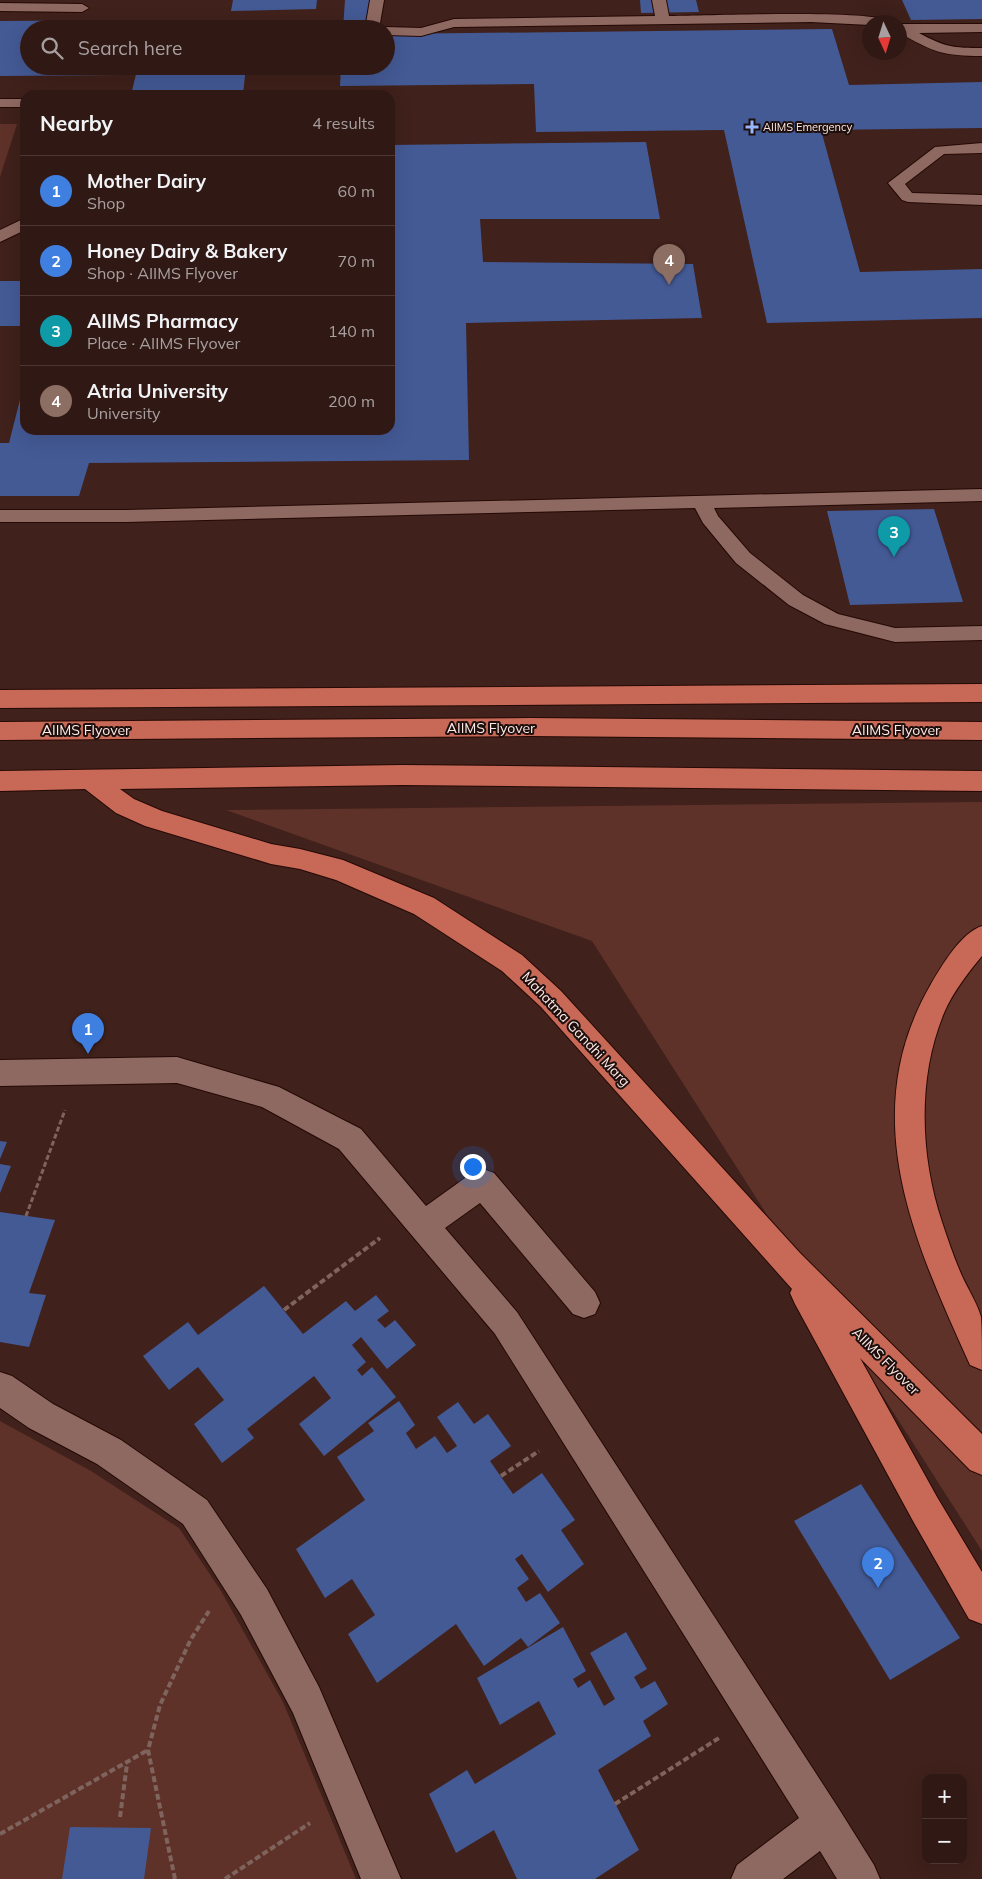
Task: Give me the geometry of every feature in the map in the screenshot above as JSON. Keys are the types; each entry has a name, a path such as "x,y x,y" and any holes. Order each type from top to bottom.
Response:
{"main road":[{"path":"0,699 982,693"},
{"name":"AIIMS Flyover","path":"0,731 529,727 982,731"},
{"path":"0,781 402,775 982,781"},
{"name":"Mahatma Gandhi Marg","path":"89,779 125,806 154,819 271,854 300,859 343,871 387,889 424,906 512,963 551,999 789,1264"},
{"path":"982,937 958,963 940,990 925,1020 915,1054 909,1090 909,1128 919,1193 928,1227 940,1261 982,1354"},
{"path":"789,1264 925,1509 982,1606"},
{"name":"AIIMS Flyover","path":"789,1264 982,1458"}],"street":[{"path":"0,1073 177,1070 269,1096 350,1139 506,1323 860,1879"},
{"path":"418,1220 483,1183 584,1303"},
{"path":"0,1388 41,1416 109,1452 195,1512 254,1602 306,1700 382,1879"},
{"path":"751,1879 825,1823"}],"lane":[{"path":"374,20 377,0"},
{"path":"659,0 663,21"},
{"path":"804,6 812,18"},
{"path":"0,8 82,8"},
{"path":"395,31 421,32 454,23 812,18 862,20"},
{"path":"907,28 982,28"},
{"path":"907,31 935,47 953,52 982,52"},
{"path":"0,104 20,103"},
{"path":"982,148 940,150 896,183 908,198 982,200"},
{"path":"0,237 20,227"},
{"path":"0,516 126,516 982,495"},
{"path":"701,502 710,519 743,558 796,600 832,619 895,635 982,633"}],"path":[{"path":"26,1216 78,1072"},
{"path":"284,1310 418,1220"},
{"path":"175,1879 148,1750 160,1705 191,1640 234,1572"},
{"path":"615,1804 756,1715"},
{"path":"0,1834 148,1750"},
{"path":"120,1817 127,1763"},
{"path":"225,1879 348,1798"}],"shaded area":[{"path":"0,124 17,124 0,177"},
{"path":"982,802 982,1551 592,941 226,810"},
{"path":"0,1421 91,1471 179,1528 221,1591 283,1702 356,1879 0,1879"}],"building":[{"path":"233,0 317,0 316,9 231,11"},
{"path":"345,0 370,0 369,20 344,20"},
{"path":"640,0 696,0 699,12 641,13"},
{"path":"902,0 982,0 982,19 911,20"},
{"path":"0,21 20,21 20,75 121,75 0,76"},
{"path":"832,29 849,85 982,82 982,128 821,130 860,272 982,269 982,318 767,323 724,130 536,132 534,84 340,86 341,75 395,75 395,34"},
{"path":"136,75 245,75 244,90 132,90"},
{"path":"646,142 660,219 480,219 483,262 693,264 702,318 466,323 469,460 89,463 79,496 0,496 0,443 9,443 20,400 20,435 395,435 395,145"},
{"path":"0,281 20,281 20,326 0,326"},
{"path":"934,509 963,602 850,605 827,511"},
{"path":"0,1141 7,1142 0,1159"},
{"path":"0,1164 11,1166 0,1193"},
{"path":"0,1212 55,1220 29,1293 46,1295 29,1347 0,1342"},
{"path":"264,1286 303,1334 346,1301 355,1311 376,1295 389,1311 377,1320 385,1328 395,1320 416,1345 387,1369 361,1337 352,1345 366,1362 357,1370 362,1376 372,1367 396,1397 324,1456 299,1424 331,1398 314,1376 247,1429 254,1438 222,1463 194,1424 224,1400 198,1367 169,1390 143,1356 188,1322 198,1335"},
{"path":"399,1401 415,1425 406,1433 416,1449 435,1436 447,1453 457,1446 437,1417 458,1402 474,1424 488,1414 511,1446 490,1461 513,1494 542,1473 575,1520 561,1530 584,1564 548,1592 522,1554 515,1559 529,1579 517,1588 526,1602 540,1593 560,1623 528,1647 521,1638 484,1666 456,1624 377,1683 348,1634 375,1615 352,1579 325,1598 296,1549 365,1500 337,1457 374,1431 368,1423"},
{"path":"861,1484 960,1638 890,1680 794,1521"},
{"path":"563,1627 586,1671 573,1679 578,1688 590,1680 604,1706 615,1699 590,1653 626,1632 647,1669 634,1677 641,1689 655,1681 668,1704 643,1721 651,1736 598,1770 639,1850 595,1879 517,1879 494,1830 456,1853 429,1794 467,1770 475,1784 556,1734 539,1701 500,1725 477,1678"},
{"path":"70,1827 151,1828 144,1879 62,1879"}],"place":[{"name":"AIIMS Emergency","path":"752,127"},
{"name":"Atria University","path":"669,285"},
{"name":"AIIMS Pharmacy","path":"894,557"},
{"name":"Mother Dairy","path":"88,1054"},
{"name":"Honey Dairy & Bakery","path":"878,1588"}]}
